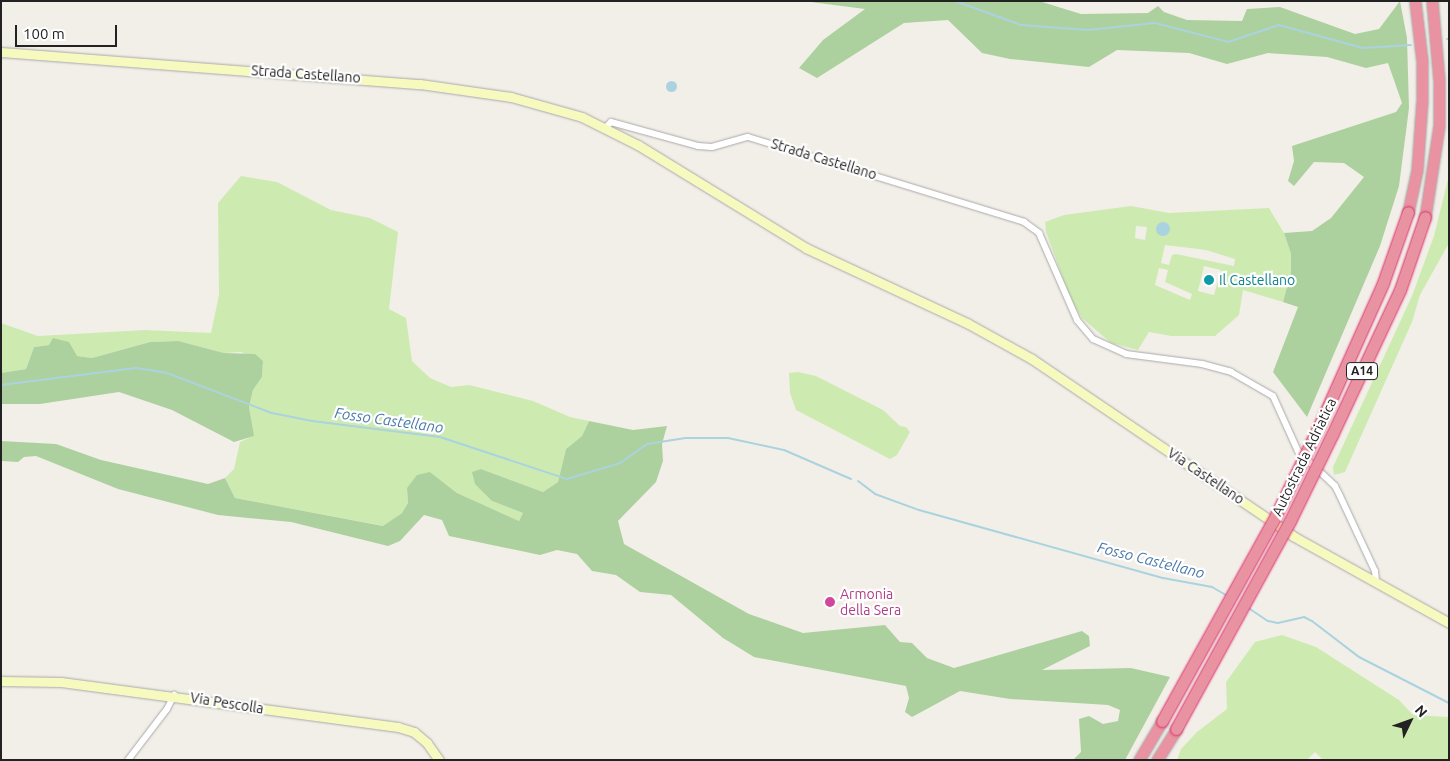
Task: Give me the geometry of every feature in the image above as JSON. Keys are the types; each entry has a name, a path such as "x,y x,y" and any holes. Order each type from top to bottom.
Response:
{"highway":[{"name":"Autostrada Adriatica","path":"1139,760 1276,515 1320,424 1383,283 1408,212 1417,170 1422,101 1422,61 1415,1"},
{"name":"Autostrada Adriatica","path":"1157,760 1176,729 1290,521 1400,290 1425,217 1438,124 1439,81 1432,1"}],"street":[{"name":"Strada Castellano","path":"1,52 420,84 511,97 549,106 606,127 806,248 967,323"},
{"name":"Strada Castellano","path":"606,127 611,122 698,146 712,147 737,137 763,140 1024,222 1039,233 1077,320 1093,339 1126,354 1202,364 1231,372 1273,396 1298,451 1338,491 1375,571 1376,580"},
{"name":"Via Castellano","path":"967,323 1032,359 1293,536 1376,580 1449,623"},
{"name":"Via Pescolla","path":"1,680 61,682 174,695 398,727 414,732 427,743 439,760"},
{"path":"128,760 168,709 174,695"}],"green space":[{"path":"803,1 1039,1 1081,14 1148,13 1158,6 1164,12 1187,20 1242,21 1247,9 1280,7 1355,34 1379,29 1400,1 1407,38 1409,108 1399,186 1380,246 1307,417 1273,372 1298,307 1283,302 1291,272 1291,254 1284,233 1312,231 1331,218 1364,177 1344,163 1314,162 1294,186 1288,181 1294,161 1292,146 1396,112 1402,103 1388,63 1366,68 1327,57 1268,53 1227,64 1189,53 1117,50 1089,67 1010,59 982,53 948,20 904,23 817,78 799,68 823,40 865,9"},
{"path":"1449,175 1449,243 1420,295 1412,322 1345,472 1334,475 1333,467 1412,296 1434,236"},
{"path":"241,176 277,182 331,210 370,218 398,232 389,309 406,318 412,361 430,378 451,387 469,385 533,401 570,417 589,421 582,436 566,449 558,482 543,492 481,469 492,501 523,513 519,521 457,493 430,472 407,488 408,503 402,513 384,526 235,498 225,478 234,469 240,442 253,436 249,407 253,390 262,377 263,361 241,352 224,353 177,341 150,342 92,358 77,356 71,350 49,345 34,347 26,369 1,373 1,323 38,336 145,330 211,333 219,295 218,203"},
{"path":"1131,206 1169,213 1269,208 1284,233 1291,254 1291,272 1283,302 1243,290 1239,315 1215,336 1171,336 1149,332 1138,350 1111,343 1082,318 1071,300 1046,232 1045,222 1064,215","holes":["1136,226 1147,227 1145,240 1135,238","1165,245 1206,250 1235,259 1234,266 1176,254 1172,255 1169,265 1161,263","1204,266 1221,270 1214,295 1198,291","1159,268 1168,270 1165,282 1192,294 1190,300 1155,285"]},
{"path":"53,338 69,342 77,356 92,358 150,342 178,341 224,353 255,354 263,361 262,377 253,390 249,407 254,436 234,442 172,410 119,392 40,404 1,404 1,373 26,369 34,347 49,345"},
{"path":"798,372 816,376 883,410 900,426 906,427 910,432 897,455 890,459 796,410 790,393 789,373"},
{"path":"589,421 633,430 667,426 662,444 663,461 656,482 618,521 624,544 749,614 803,633 885,625 900,642 912,643 927,658 954,668 1082,631 1089,636 1090,646 1042,670 1131,668 1170,677 1125,760 1073,760 1081,752 1079,719 1089,716 1103,724 1118,721 1120,710 1108,705 1010,699 960,691 912,717 905,712 909,698 906,686 754,657 723,638 671,595 640,592 616,575 592,571 577,554 557,550 540,555 449,536 442,520 424,515 400,541 388,546 291,522 218,515 118,489 36,456 24,457 18,462 1,461 1,441 56,444 101,460 208,484 225,478 235,498 383,526 402,513 408,503 407,488 417,475 430,472 457,493 519,521 523,513 492,501 475,484 472,472 481,469 543,492 558,482 566,449 582,436"},
{"path":"1282,635 1316,647 1399,700 1413,715 1449,717 1449,760 1323,760 1315,752 1307,760 1177,760 1181,749 1197,732 1227,709 1226,682 1255,642"}],"water":[{"path":"671,80 677,86 671,92 665,86"},
{"path":"1163,222 1168,224 1170,229 1168,234 1163,236 1158,234 1156,229 1158,224"}],"waterway":[{"path":"955,1 1021,25 1088,30 1155,23 1228,42 1279,25 1363,48 1411,45"},
{"name":"Fosso Castellano","path":"1,385 136,368 167,373 272,413 312,421 440,437 567,479 620,463 647,444 686,438 728,438 784,450 851,479"},
{"name":"Fosso Castellano","path":"858,481 875,494 919,510 1163,578 1212,587 1226,595"},
{"name":"Fosso Castellano","path":"1247,607 1268,621 1278,623 1304,617 1359,657 1449,703"}],"place":[{"name":"Il Castellano","path":"1209,280"},
{"name":"Armonia della Sera","path":"830,602"}]}
